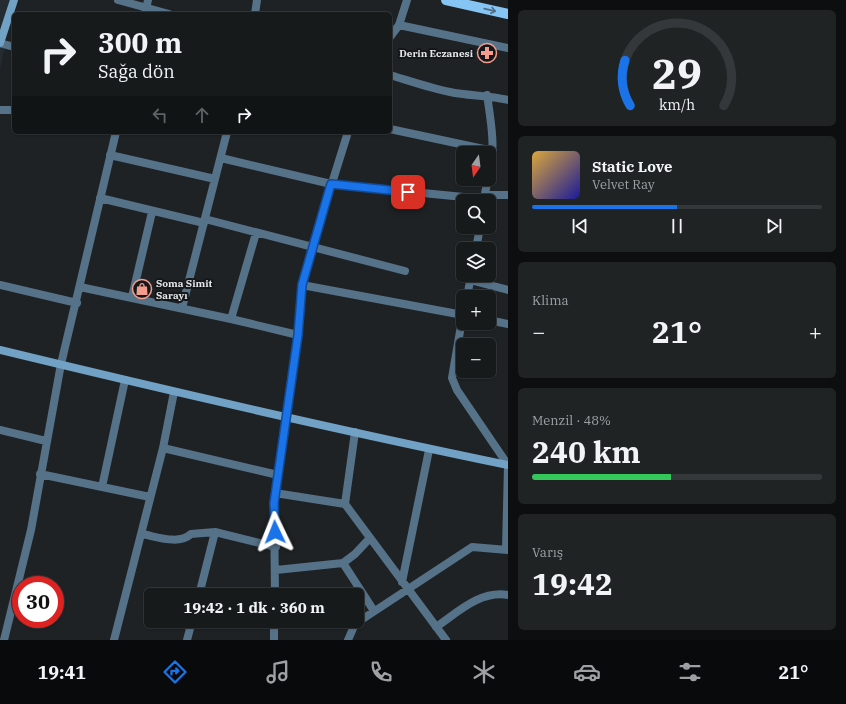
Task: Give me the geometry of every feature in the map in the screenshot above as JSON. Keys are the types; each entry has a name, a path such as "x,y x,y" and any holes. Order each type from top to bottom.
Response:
{"main road":[{"path":"446,0 508,14"}],"street":[{"path":"12,46 0,43 14,0"},
{"path":"118,0 163,12"},
{"path":"255,12 257,0"},
{"path":"392,35 399,25 407,0"},
{"path":"399,25 508,48"},
{"path":"392,77 449,92 471,95 487,95 508,100"},
{"path":"487,95 493,130 493,146"},
{"path":"0,110 12,110"},
{"path":"392,129 470,146"},
{"path":"4,640 26,554 61,364 77,302 115,134"},
{"path":"182,308 227,134"},
{"path":"275,588 275,493 298,335 302,285 312,247 347,134"},
{"path":"110,155 215,179"},
{"path":"221,158 331,184 456,195"},
{"path":"496,196 508,195"},
{"path":"100,198 152,212 204,221 256,233 405,271"},
{"path":"132,297 152,212"},
{"path":"231,319 256,233"},
{"path":"483,282 508,290"},
{"path":"0,285 77,302"},
{"path":"302,285 456,314"},
{"path":"80,287 182,308 298,335"},
{"path":"496,321 508,324"},
{"path":"348,640 355,624 374,611 405,585 472,547 507,550 508,466 457,390 452,378 460,330"},
{"path":"0,350 174,392 430,450 508,466"},
{"path":"102,487 126,380"},
{"path":"114,640 163,448 174,392"},
{"path":"0,430 46,441"},
{"path":"355,432 345,504 446,640"},
{"path":"163,448 278,475"},
{"path":"405,585 430,450"},
{"path":"40,474 150,497"},
{"path":"275,493 345,504"},
{"path":"142,534 178,540 186,539 191,534 215,532 276,547"},
{"path":"201,588 215,532"},
{"path":"276,570 343,563 356,554 370,538"},
{"path":"343,563 374,611"},
{"path":"436,627 484,596 500,594 508,595"},
{"path":"187,640 190,628"},
{"path":"274,628 274,640"}],"shaded area":[{"path":"0,0 14,0 0,69"}],"place":[{"name":"Derin Eczanesi","path":"487,53"},
{"name":"Soma Simit Sarayı","path":"142,289"}],"route":[{"path":"275,532 274,503 285,416 298,335 302,285 331,184 408,192"}]}
